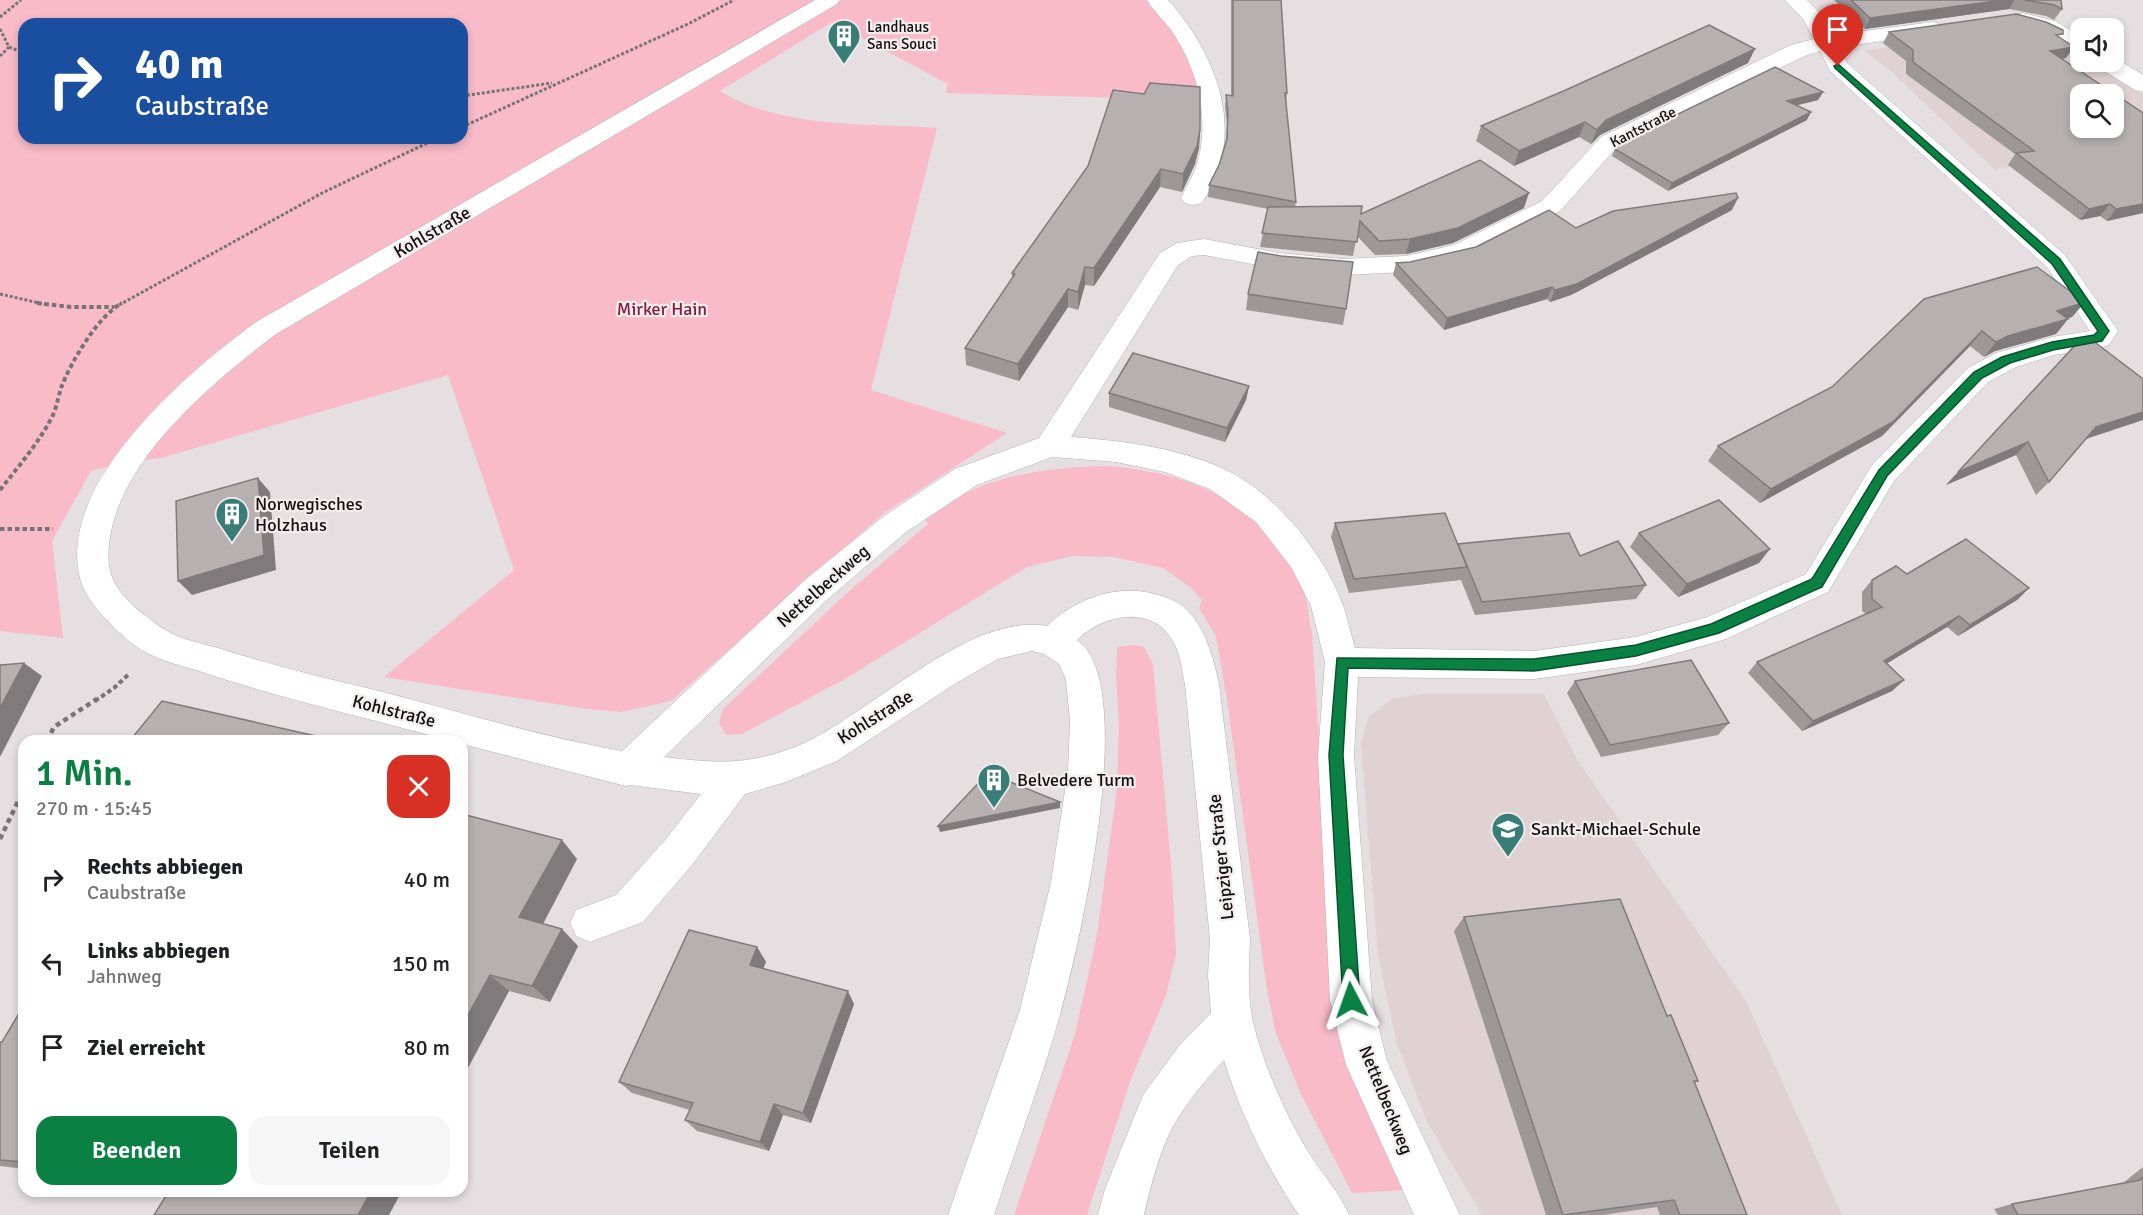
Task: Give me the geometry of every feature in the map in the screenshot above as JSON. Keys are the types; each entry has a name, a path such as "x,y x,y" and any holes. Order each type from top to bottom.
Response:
{"street":[{"name":"Kohlstraße","path":"830,0 266,328 211,370 154,427 116,483 96,530 92,552 95,577 107,599 162,644 250,674 626,770 734,780 811,756 882,714 965,660 990,647 1013,640 1036,638 1054,641"},
{"path":"1050,446 1169,259 1188,221 1208,165 1214,131 1212,99 1201,58 1171,14 1157,0"},
{"path":"1342,662 1534,665 1636,651 1714,629 1817,583 1883,473 1978,375 2015,357 2052,346 2098,339 2104,331 2056,261 1838,66 1821,29 1795,0"},
{"path":"1997,19 2009,17 2029,19 2048,25 2070,39"},
{"name":"Kantstraße","path":"1188,221 1204,247 1279,261 1342,267 1406,264 1462,251 1551,206 1609,142 1799,50 1826,43 1952,25"},
{"path":"2122,72 2143,85"},
{"name":"Nettelbeckweg","path":"626,770 818,588 895,524 966,477 1050,446 1116,451 1170,462 1221,481 1267,514 1308,568 1327,606 1342,662 1336,755 1351,1000 1367,1065 1437,1215"},
{"name":"Leipziger Straße","path":"1054,641 1084,614 1101,607 1124,603 1146,606 1168,613 1178,623 1191,643 1202,684 1230,939 1228,975 1232,1021 1252,1083 1289,1162 1326,1215"},
{"path":"971,1215 1040,1012 1066,905 1086,795 1089,723 1083,671 1071,654 1054,641"},
{"path":"590,923 629,909 679,852 734,780"},
{"path":"1121,1215 1128,1189 1158,1110 1194,1061 1232,1021"}],"path":[{"path":"0,17 21,0"},
{"path":"468,124 688,24 734,0"},
{"path":"0,29 9,47 18,51"},
{"path":"0,56 9,47"},
{"path":"468,95 556,83"},
{"path":"0,490 34,448 52,417 62,386 87,339 115,307 324,192 425,144"},
{"path":"0,294 23,302 74,308 115,307"},
{"path":"0,529 96,530"},
{"path":"50,735 54,727 114,688"},
{"path":"0,839 18,802"}],"shaded area":[{"path":"2004,26 2061,39 2070,45 2070,72 2109,72 2143,94 2143,140 1995,170 1893,73 1865,51"},
{"name":"Sankt-Michael-Schule","path":"1421,694 1544,694 1578,761 1746,1001 1842,1215 1482,1215 1427,1122 1397,1044 1378,956 1361,744 1368,718 1391,699"}],"green space":[{"name":"Mirker Hain","path":"0,0 1147,0 1164,16 1192,59 1202,100 946,93 948,84 832,22 720,91 744,103 797,118 853,124 937,128 871,390 1007,433 884,513 671,701 621,712 580,708 384,677 514,570 448,375 161,458 129,462 91,471 52,541 63,638 0,631"},
{"path":"1109,466 1137,469 1189,482 1235,505 1255,521 1273,541 1303,589 1312,634 1336,999 1405,1190 1352,1193 1300,1092 1276,1034 1267,990 1216,636 1199,608 1202,600 1190,587 1163,568 1114,557 1072,556 1027,567 845,679 742,734 726,735 719,723 723,709 848,592 928,524 924,518 956,498 993,482 1058,469"},
{"path":"1132,645 1144,647 1153,664 1172,876 1176,954 1166,995 1131,1079 1087,1215 1014,1215 1075,1034 1097,935 1117,788 1119,724 1117,647"}],"building":[{"path":"1233,0 1281,0 1287,93 1285,93 1296,202 1209,185 1219,165 1227,139 1226,95 1233,96"},
{"path":"1851,0 2003,0 1870,18"},
{"path":"2025,0 2061,0 2062,9 2054,5"},
{"path":"2016,14 2046,22 2063,30 2063,34 2056,35 2070,44 2070,48 2050,51 2070,64 2070,72 2082,72 2100,84 2070,84 2070,138 2124,138 2124,100 2143,113 2143,204 2116,209 2110,204 2089,209 2016,153 2034,151 1913,62 1913,50 1889,32"},
{"path":"1709,25 1755,49 1606,120 1597,130 1585,122 1519,151 1481,126 1568,89"},
{"path":"1775,67 1823,92 1787,101 1811,112 1672,183 1615,149 1622,141"},
{"path":"1150,83 1200,87 1200,130 1197,146 1183,174 1161,169 1094,268 1085,267 1078,292 1068,289 1018,364 965,348 1015,274 1012,273 1088,166 1113,90 1144,94"},
{"path":"1480,160 1529,193 1458,228 1410,239 1379,241 1360,221 1357,242 1262,233 1268,207 1362,206 1361,214"},
{"path":"1736,193 1738,198 1577,284 1555,290 1552,287 1447,318 1396,263 1476,247 1549,210 1576,228 1613,211"},
{"path":"1258,252 1353,262 1346,309 1248,294"},
{"path":"2037,267 2085,302 2057,311 2068,319 2008,336 1996,342 1982,331 1893,422 1771,489 1718,446 1832,387 1924,299"},
{"path":"2092,340 2143,379 2143,412 2096,427 2049,482 2028,442 1958,472 2078,342"},
{"path":"1133,353 1249,386 1227,428 1109,393"},
{"name":"Norwegisches Holzhaus","path":"258,478 264,555 178,581 176,501"},
{"path":"1719,500 1770,549 1687,584 1639,533"},
{"path":"1445,513 1467,567 1354,579 1335,523"},
{"path":"1569,533 1580,556 1618,541 1646,585 1482,602 1458,544"},
{"path":"1966,539 2029,588 1970,625 1959,616 1884,661 1904,680 1813,721 1757,662 1882,607 1872,599 1872,580 1896,566 1907,574"},
{"path":"1691,660 1729,723 1610,745 1575,681"},
{"path":"24,663 0,708 0,665"},
{"path":"162,701 312,735 134,735"},
{"path":"988,773 1060,802 938,826"},
{"path":"468,816 562,840 519,917 562,929 532,986 490,975 468,1015"},
{"path":"1620,899 1667,1016 1671,1015 1698,1081 1694,1081 1747,1215 1680,1215 1674,1200 1563,1215 1464,917"},
{"path":"689,930 757,947 750,965 848,991 803,1113 774,1104 760,1142 685,1120 693,1103 619,1082"},
{"path":"18,1015 18,1162 0,1160 0,1042"},
{"path":"2143,1177 2143,1215 2018,1215 2012,1204 2140,1180"},
{"path":"165,1197 368,1197 358,1215 154,1215"}],"place":[{"name":"Landhaus Sans Souci","path":"844,65"},
{"name":"Norwegisches Holzhaus","path":"232,543"},
{"name":"Belvedere Turm","path":"994,809"},
{"name":"Sankt-Michael-Schule","path":"1508,858"}],"route":[{"path":"1351,1000 1336,755 1342,662 1534,665 1636,651 1714,629 1817,583 1883,473 1978,375 2006,360 2052,346 2098,339 2104,331 2056,261 1838,66"}]}
